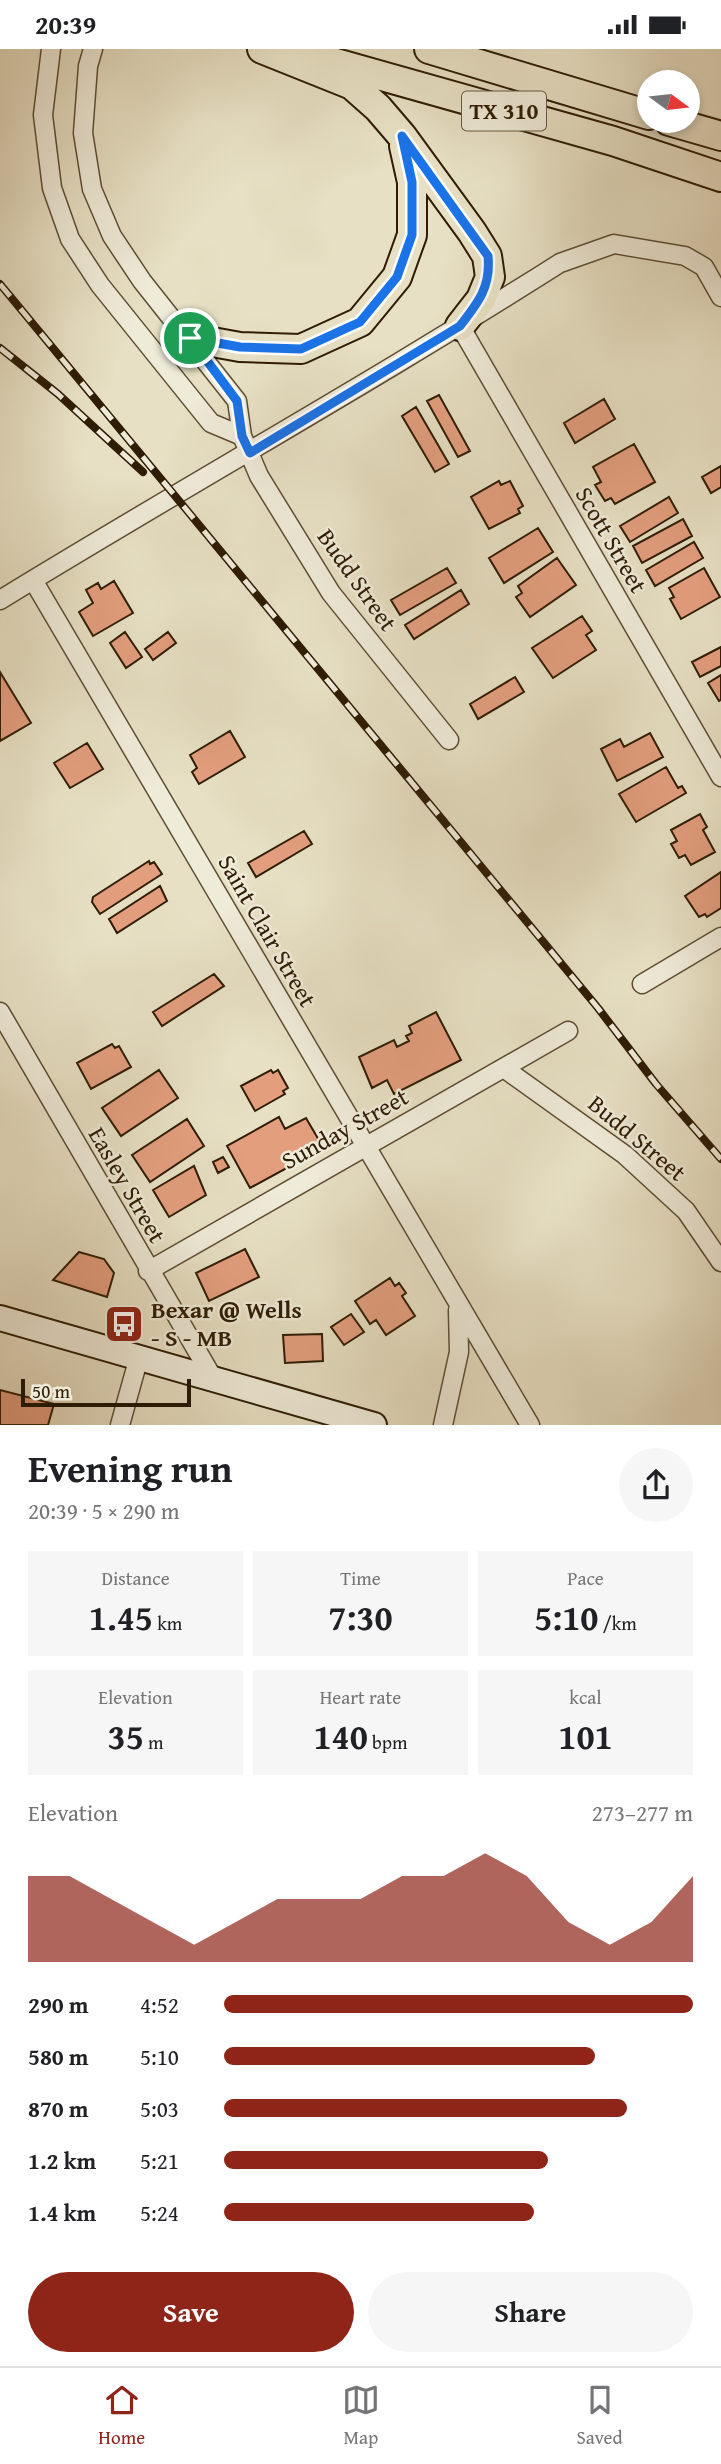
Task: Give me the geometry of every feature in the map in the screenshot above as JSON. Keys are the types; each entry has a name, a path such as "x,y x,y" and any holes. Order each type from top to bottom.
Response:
{"main road":[{"path":"262,49 352,85 378,108 402,136 488,256 490,277 481,299 460,326"},
{"name":"TX 310","path":"286,49 613,141 721,177"},
{"name":"TX 310","path":"429,49 637,111"},
{"path":"700,130 721,136"},
{"path":"190,338 240,347 301,349 360,322 397,277 412,235 412,182 402,136"}],"street":[{"path":"51,49 43,115 52,188 70,239 100,285 211,423 242,436"},
{"name":"Budd Street","path":"93,49 83,133 92,190 112,236 134,270 237,401 242,436 259,476 331,593 449,740"},
{"path":"0,600 151,508 250,453 559,263 614,244 696,261 711,275 721,297"},
{"name":"Scott Street","path":"460,326 721,777"},
{"name":"Saint Clair Street","path":"33,580 530,1425"},
{"path":"642,984 721,937"},
{"name":"Easley Street","path":"0,1012 148,1271 214,1380"},
{"name":"Sunday Street","path":"148,1271 363,1145 505,1069 568,1031"},
{"name":"Budd Street","path":"505,1069 625,1155 685,1211 721,1262"},
{"name":"Saint Clair Street","path":"443,1425 459,1352 458,1306"},
{"path":"0,1318 374,1425"},
{"path":"120,1425 139,1357"}],"building":[{"path":"439,395 470,451 458,457 427,401"},
{"path":"604,399 615,419 575,443 564,423"},
{"path":"416,407 449,464 435,472 402,416"},
{"path":"634,444 655,482 615,504 611,498 605,501 595,485 601,482 593,467"},
{"path":"721,466 721,487 711,493 702,477"},
{"path":"499,481 501,485 510,481 523,506 518,509 520,513 489,529 471,497"},
{"path":"669,497 678,513 630,542 620,526"},
{"path":"683,519 692,536 642,563 633,546"},
{"path":"538,528 553,552 504,583 489,558"},
{"path":"694,542 703,558 655,586 646,570"},
{"path":"557,558 576,585 530,617 516,597 522,593 518,586"},
{"path":"447,568 456,583 400,615 391,600"},
{"path":"704,568 720,597 681,619 670,599 674,597 669,588"},
{"path":"114,581 133,613 93,636 79,612 93,603 86,590 98,583 101,589"},
{"path":"461,590 469,604 414,639 405,625"},
{"path":"582,616 592,631 586,635 596,650 553,678 532,648"},
{"path":"125,632 142,657 126,668 110,643"},
{"path":"168,632 176,643 153,660 145,649"},
{"path":"721,647 721,666 700,677 692,662"},
{"path":"0,672 31,723 0,741"},
{"path":"721,675 721,700 719,701 708,683"},
{"path":"515,677 524,692 478,719 470,704"},
{"path":"230,731 245,757 199,784 192,772 197,768 190,755"},
{"path":"650,733 663,757 617,781 601,749 620,739 624,747"},
{"path":"87,743 103,769 70,788 54,763"},
{"path":"666,767 678,788 682,786 686,793 636,822 619,794"},
{"path":"700,814 707,827 703,830 715,852 691,865 685,855 679,858 671,844 677,841 671,830"},
{"path":"304,831 312,844 256,877 248,863"},
{"path":"149,861 150,864 154,862 162,874 100,914 92,902 93,897"},
{"path":"721,872 721,908 707,917 705,914 699,917 685,896"},
{"path":"160,886 167,901 117,933 109,919"},
{"path":"214,974 224,986 162,1026 153,1012"},
{"path":"436,1012 461,1060 394,1094 387,1080 372,1088 359,1057 394,1040 397,1047 409,1041 406,1036 412,1033 409,1026"},
{"path":"112,1044 115,1048 119,1046 131,1067 91,1089 77,1063"},
{"path":"159,1070 178,1098 121,1136 102,1108"},
{"path":"271,1070 273,1073 278,1070 288,1088 283,1091 285,1094 255,1111 241,1086"},
{"path":"279,1117 285,1129 306,1118 320,1142 304,1151 307,1157 250,1188 227,1146"},
{"path":"187,1119 204,1146 150,1182 132,1155"},
{"path":"223,1157 229,1167 218,1173 213,1162"},
{"path":"194,1166 206,1195 169,1217 153,1190"},
{"path":"245,1249 259,1277 209,1301 196,1273"},
{"path":"79,1252 104,1259 114,1273 107,1297 53,1280"},
{"path":"390,1278 395,1286 399,1283 406,1293 402,1296 415,1316 386,1335 376,1320 370,1324 355,1301"},
{"path":"351,1314 364,1332 344,1345 331,1327"},
{"path":"322,1334 323,1361 285,1363 283,1335"},
{"path":"0,1390 54,1404 48,1425 0,1425"}],"railway":[{"path":"0,284 598,1008 656,1084 721,1159"},
{"path":"0,348 58,394 143,472"}],"place":[{"name":"Bexar @ Wells - S - MB","path":"124,1324"}],"route":[{"path":"402,136 488,256 490,277 481,299 460,326 250,453 242,436 237,401 190,338 240,347 301,349 360,322 397,277 412,235 412,182 402,136"}]}
